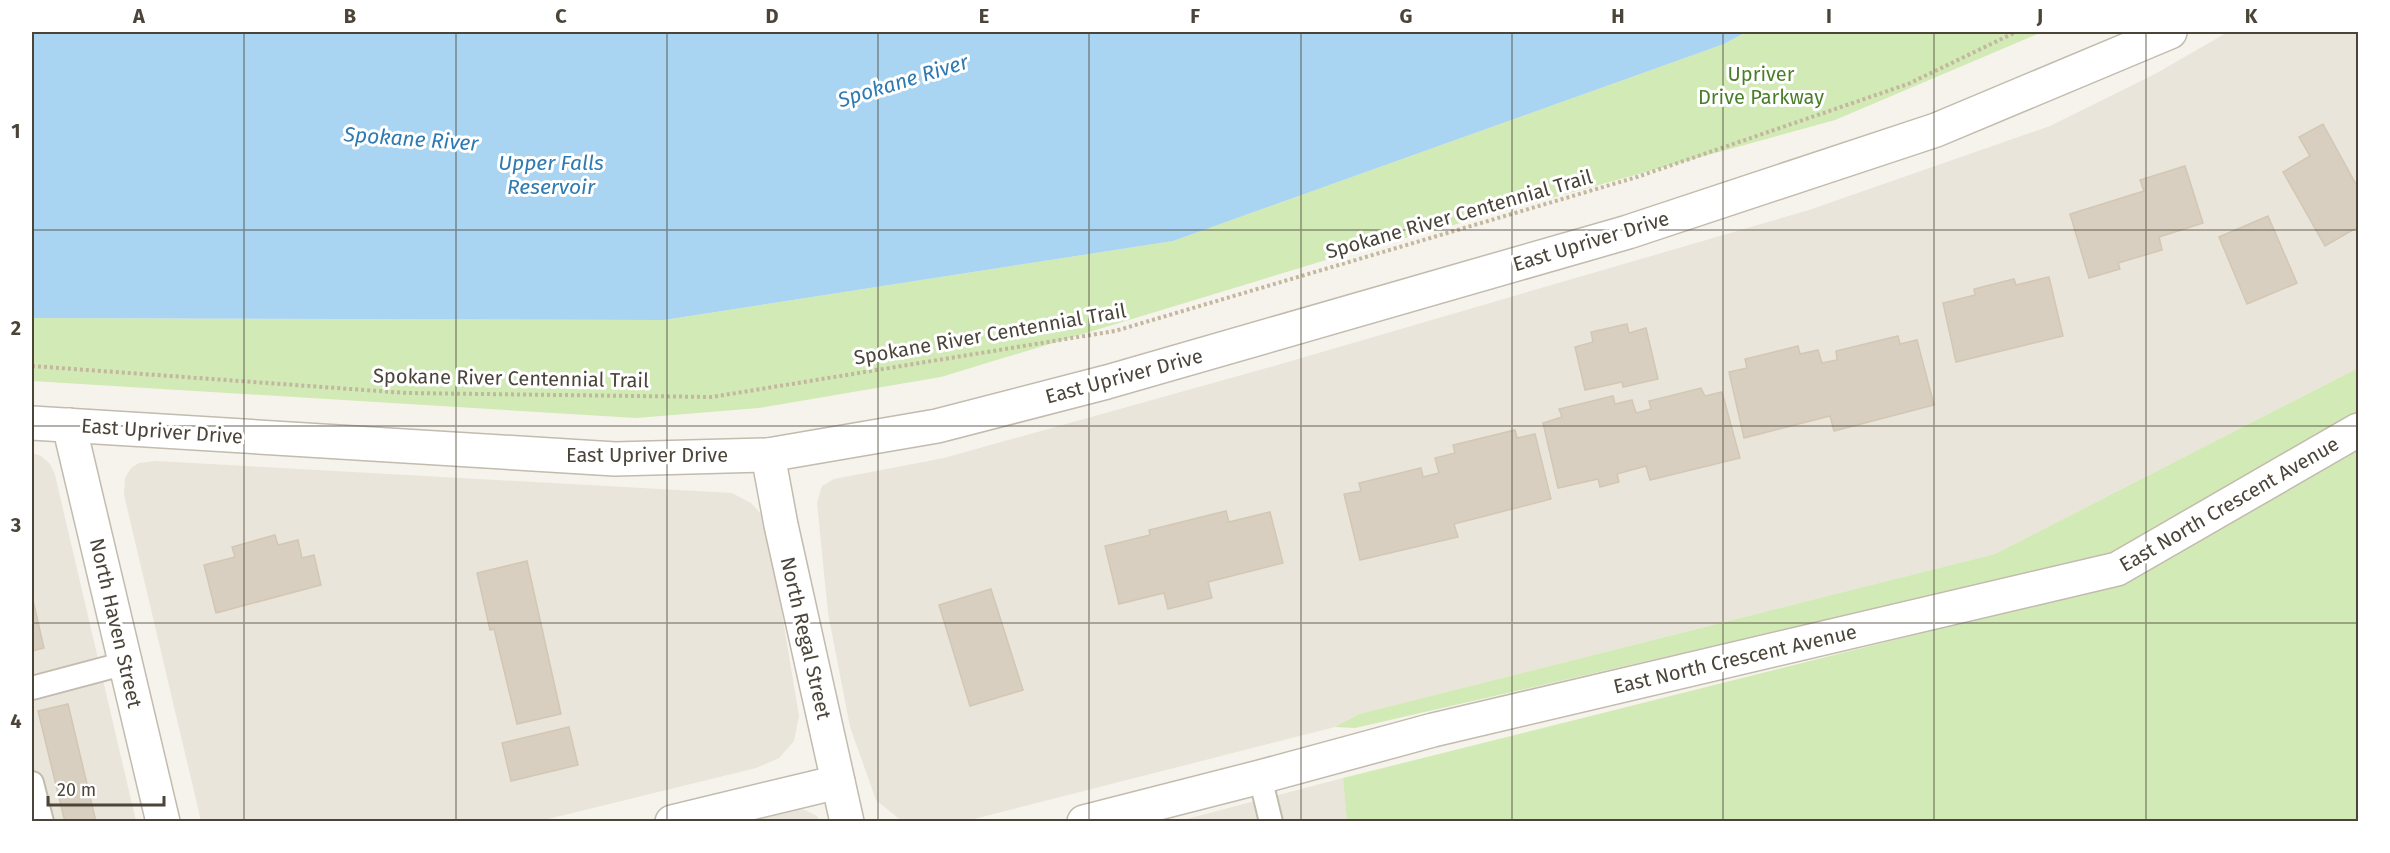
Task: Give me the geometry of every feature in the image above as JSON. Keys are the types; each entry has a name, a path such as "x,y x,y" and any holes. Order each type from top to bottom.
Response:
{"street":[{"name":"East Upriver Drive","path":"32,423 615,459 768,454 937,426 1107,382 1628,232 1935,130 2170,32"},
{"name":"North Haven Street","path":"69,425 163,822"},
{"name":"East North Crescent Avenue","path":"1084,822 1445,727 2117,569 2358,430"},
{"name":"North Regal Street","path":"768,454 781,525 847,822"},
{"path":"672,822 838,782"}],"lane":[{"path":"32,688 126,663"},
{"path":"1260,777 1272,822"},
{"path":"32,783 42,822"}],"path":[{"name":"Spokane River Centennial Trail","path":"32,366 406,393 712,397 1103,333 1637,177 1908,84 2016,32"}],"shaded area":[{"path":"2228,32 2358,32 2358,368 1995,554 1359,714 1335,727 966,821 906,822 876,800 850,727 828,613 817,503 822,486 834,479 944,458 1274,366 1809,210 2050,126 2155,74"},
{"path":"32,453 41,456 50,464 55,475 136,821 32,821"},
{"path":"156,461 732,493 751,503 763,516 769,535 799,716 794,741 779,758 756,768 540,821 201,821 124,495 125,478 131,468 139,463"},
{"path":"1343,778 1347,821 1179,821"},
{"path":"791,807 805,810 817,816 820,821 735,822"}],"green space":[{"name":"Upriver Drive Parkway","path":"1746,32 2042,32 1835,120 1326,260 941,377 759,408 636,418 32,381 32,318 664,320 1173,241 1724,44"},
{"path":"2358,368 2358,413 2112,554 1355,728 1335,727 1359,714 1995,554"},
{"path":"2358,449 2358,821 1347,822 1343,778 2122,583"}],"water":[{"name":"Upper Falls Reservoir","path":"32,32 1746,32 1724,44 1173,241 664,320 32,318"}],"building":[{"path":"2323,124 2358,188 2358,227 2325,246 2283,172 2310,156 2299,137"},
{"path":"2185,166 2203,223 2159,237 2162,250 2118,263 2120,269 2089,278 2070,214 2144,191 2140,180"},
{"path":"2268,216 2297,283 2247,304 2219,237"},
{"path":"2049,277 2063,336 1956,362 1943,303 1975,295 1974,289 2014,279 2016,285"},
{"path":"1627,324 1629,333 1646,328 1658,379 1623,387 1622,382 1585,390 1575,347 1593,342 1591,332"},
{"path":"1898,336 1900,344 1917,340 1934,405 1834,431 1830,416 1744,438 1729,372 1747,368 1745,359 1798,346 1800,354 1818,350 1822,363 1837,360 1836,351"},
{"path":"1701,388 1705,396 1722,392 1740,458 1650,480 1646,466 1617,474 1619,482 1600,487 1598,479 1558,488 1543,423 1562,417 1559,409 1613,396 1615,404 1632,400 1636,413 1651,409 1649,401"},
{"path":"1515,430 1517,438 1535,434 1551,499 1454,524 1458,537 1360,560 1344,494 1361,491 1359,483 1421,468 1423,477 1439,473 1435,458 1455,453 1453,445"},
{"path":"1226,511 1229,522 1270,512 1283,563 1208,582 1212,598 1168,609 1164,593 1119,604 1105,546 1150,535 1149,530"},
{"path":"275,535 278,545 298,540 302,558 314,555 321,585 216,613 204,565 235,557 232,547"},
{"path":"527,561 561,714 517,724 494,629 490,630 477,573"},
{"path":"991,589 1023,690 970,706 939,605"},
{"path":"32,596 44,648 32,651"},
{"path":"68,704 96,822 65,822 38,711"},
{"path":"569,727 578,765 511,781 502,743"}],"water label":[{"name":"Spokane River","path":"903,81"},
{"name":"Spokane River","path":"411,139"}]}
